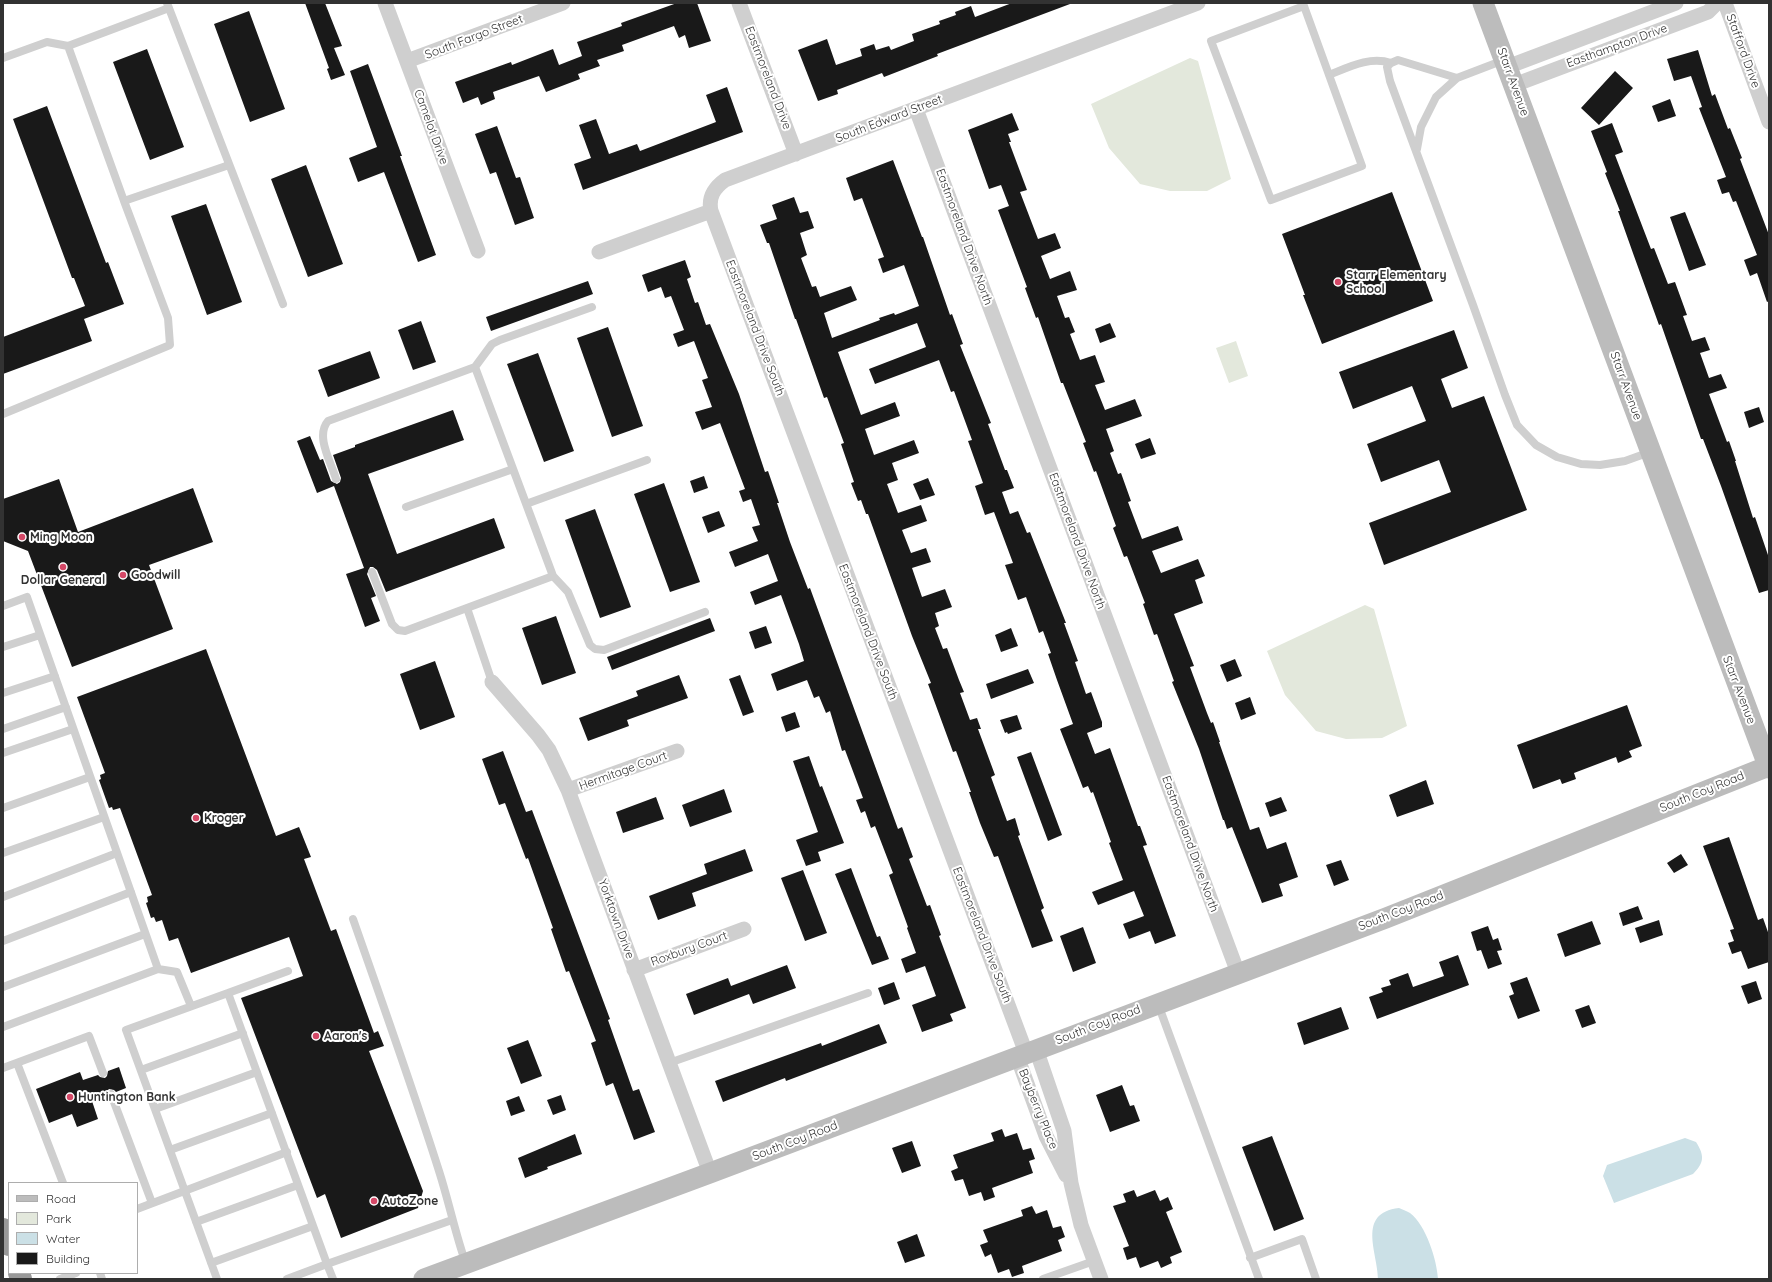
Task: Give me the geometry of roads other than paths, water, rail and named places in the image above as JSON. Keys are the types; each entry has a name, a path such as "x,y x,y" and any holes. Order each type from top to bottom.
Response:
{"highway":[{"path":"3,1229 8,1242"}],"street":[{"name":"Camelot Drive","path":"385,3 478,251"},
{"name":"South Fargo Street","path":"407,62 563,3"},
{"name":"Eastmoreland Drive","path":"739,3 796,154"},
{"name":"South Edward Street","path":"711,211 710,199 712,193 726,180 1198,3"},
{"name":"Starr Avenue","path":"1483,3 1769,767"},
{"name":"Easthampton Drive","path":"1508,70 1676,3"},
{"name":"Easthampton Drive","path":"1508,70 1708,12 1717,3"},
{"name":"Stafford Drive","path":"1725,3 1769,122"},
{"name":"Eastmoreland Drive North","path":"916,109 1238,973"},
{"path":"599,252 711,211"},
{"name":"Eastmoreland Drive South","path":"711,211 1026,1052"},
{"name":"Yorktown Drive","path":"492,682 538,735 549,750 568,790 710,1173"},
{"name":"Hermitage Court","path":"568,790 677,751"},
{"name":"South Coy Road","path":"424,1279 710,1173 1026,1052 1386,918 1769,767"},
{"name":"Roxbury Court","path":"634,970 744,929"},
{"name":"Bayberry Place","path":"1026,1052 1046,1136 1071,1183"},
{"name":"Bayberry Place","path":"1026,1052 1064,1131 1071,1183 1081,1225 1101,1279"}],"lane":[{"path":"3,58 47,42 68,46 168,6 283,304"},
{"path":"1304,6 1329,75 1362,166 1271,200 1211,41 1304,6"},
{"path":"3,414 170,345 168,318 68,46"},
{"path":"1329,75 1362,62 1380,59 1391,62 1398,60 1457,78 1508,70"},
{"path":"1391,62 1388,67 1390,81 1517,425 1536,445 1557,457 1581,464 1600,465 1625,461 1650,452"},
{"path":"1416,150 1421,126 1436,97 1457,78"},
{"path":"124,201 230,165"},
{"path":"336,479 322,437 323,426 328,421 475,367 492,344 592,307"},
{"path":"475,367 553,576 568,592 590,645 595,649 604,650 705,612"},
{"path":"526,504 647,460"},
{"path":"406,507 513,469"},
{"path":"372,572 392,624 398,630 404,631 553,576"},
{"path":"3,606 27,597 158,970"},
{"path":"467,608 492,682"},
{"path":"3,647 40,635"},
{"path":"3,693 55,676"},
{"path":"3,729 66,707"},
{"path":"3,753 73,729"},
{"path":"3,808 90,777"},
{"path":"3,854 104,817"},
{"path":"3,897 117,853"},
{"path":"3,941 130,892"},
{"path":"353,918 435,1158 466,1264"},
{"path":"3,987 145,934"},
{"path":"3,1027 158,970 177,972 191,1006"},
{"path":"217,1279 126,1030 288,971"},
{"path":"228,993 333,1279"},
{"path":"669,1063 868,993"},
{"path":"1158,1003 1250,1258 1259,1279"},
{"path":"141,1070 243,1033"},
{"path":"3,1068 89,1036 103,1073"},
{"path":"17,1063 62,1182"},
{"path":"155,1109 258,1072"},
{"path":"111,1094 152,1203"},
{"path":"170,1150 272,1113"},
{"path":"138,1208 287,1152"},
{"path":"196,1222 298,1185"},
{"path":"287,1279 452,1220"},
{"path":"211,1264 313,1226"},
{"path":"1250,1258 1302,1239 1316,1279"},
{"path":"1043,1279 1094,1261"},
{"path":"60,1279 73,1274"}],"water":[{"path":"1685,1138 1696,1142 1702,1155 1701,1163 1693,1174 1614,1203 1603,1176 1607,1165"},
{"path":"1399,1208 1410,1213 1426,1234 1433,1253 1438,1279 1378,1279 1372,1236 1373,1226 1378,1218 1386,1211"}],"place":[{"name":"Starr Elementary School","path":"1338,282"},
{"name":"Ming Moon","path":"22,537"},
{"name":"Dollar General","path":"63,567"},
{"name":"Goodwill","path":"123,575"},
{"name":"Kroger","path":"196,818"},
{"name":"Aaron's","path":"316,1036"},
{"name":"Huntington Bank","path":"70,1097"},
{"name":"AutoZone","path":"374,1201"}]}
